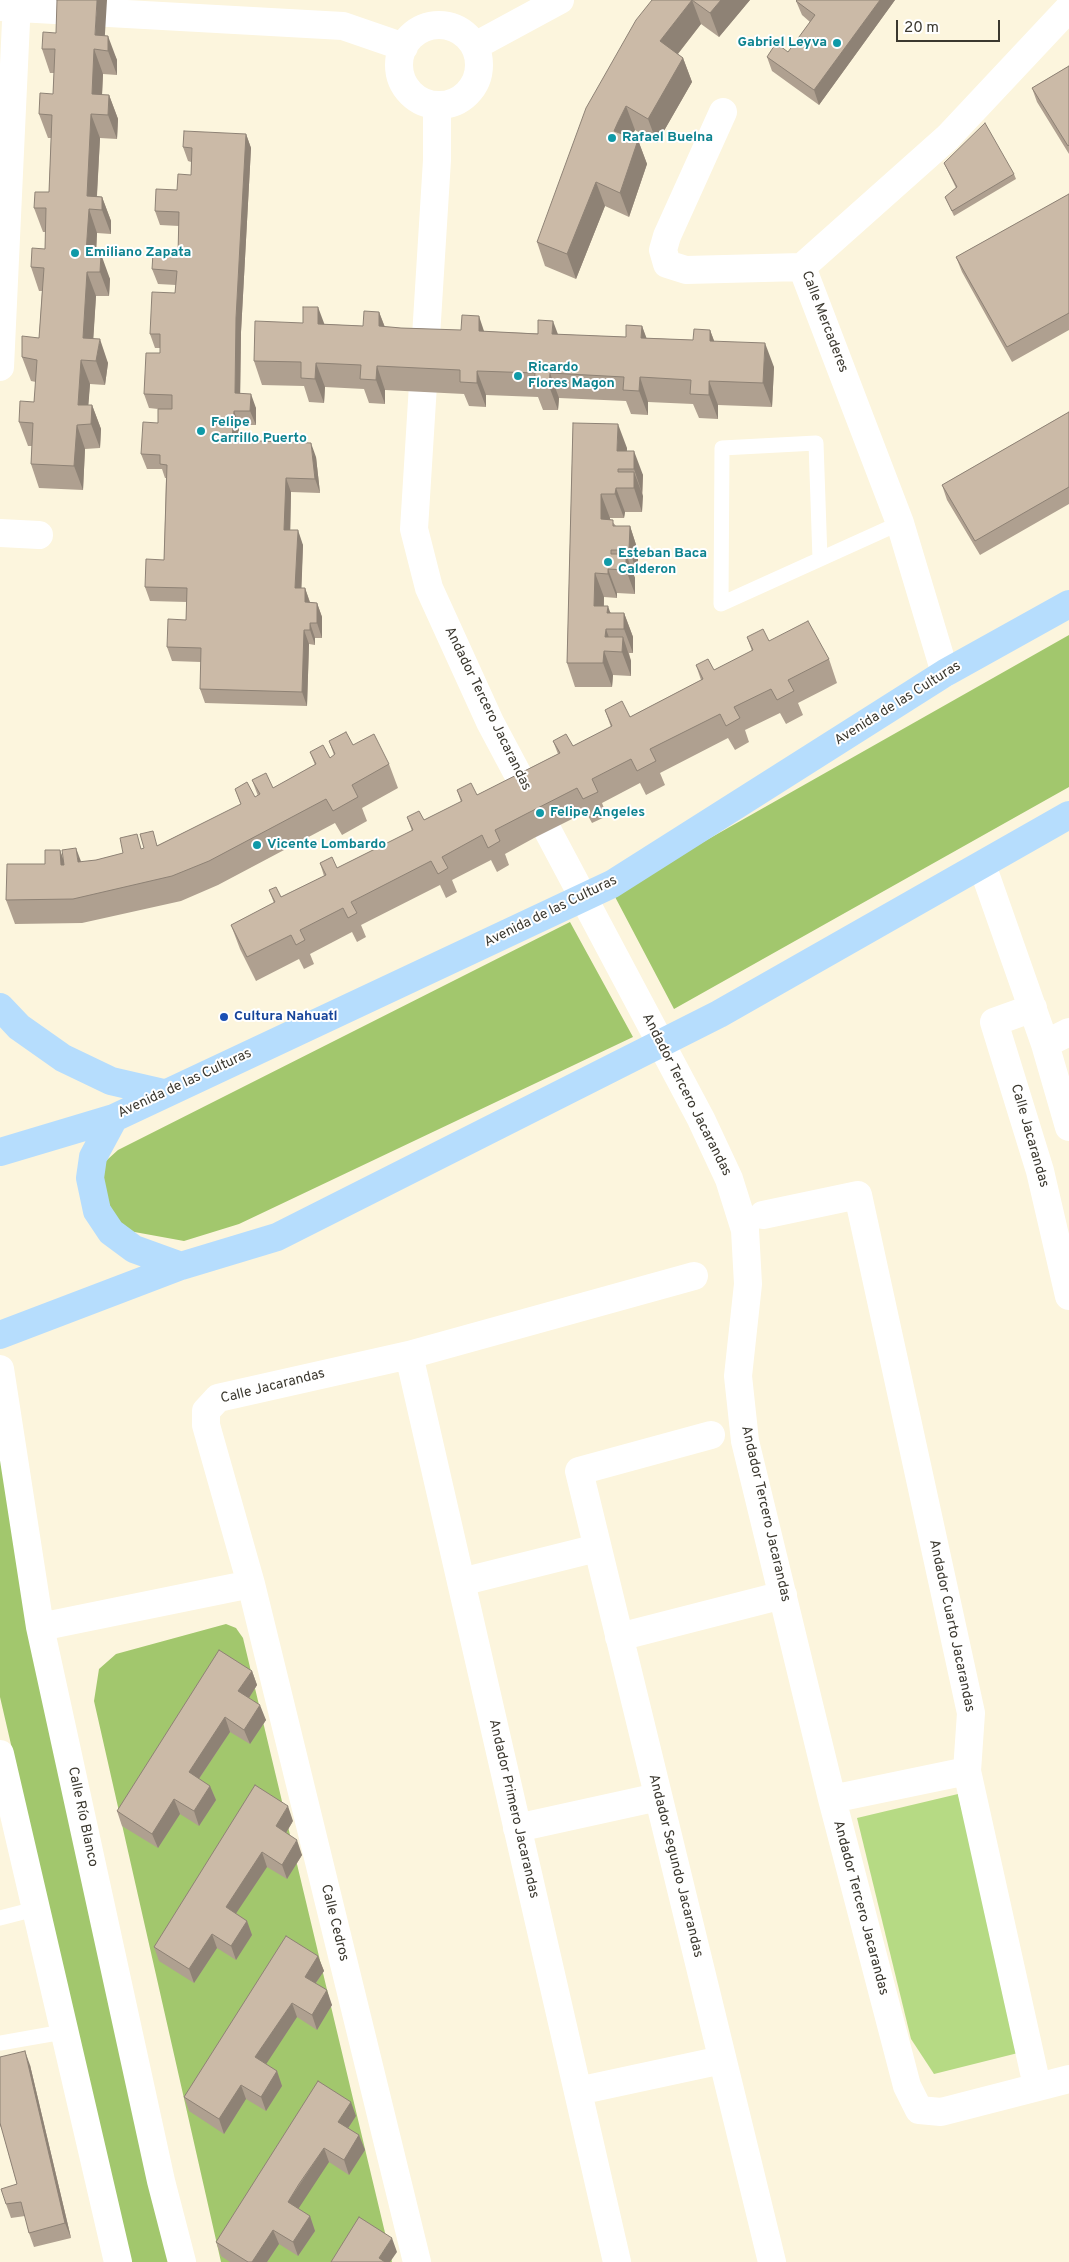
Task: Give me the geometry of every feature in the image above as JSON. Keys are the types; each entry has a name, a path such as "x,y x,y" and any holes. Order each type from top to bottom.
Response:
{"main road":[{"name":"Avenida de las Culturas","path":"0,1152 114,1118 612,884 945,673 1069,604"},
{"path":"0,1335 181,1266 277,1237 719,1014 1069,815"},
{"path":"0,1007 18,1027 63,1058 111,1081 163,1094"},
{"path":"114,1118 93,1157 90,1178 97,1211 110,1232 134,1249 181,1266"}],"street":[{"path":"0,367 17,0"},
{"path":"475,46 560,0"},
{"path":"0,7 192,16 343,26 404,47"},
{"name":"Calle Mercaderes","path":"945,673 900,523 802,267 948,137 1069,8"},
{"path":"447,26 458,30 468,37 475,46 479,70 476,81 462,99 438,105 424,102 413,96 405,85 400,73 400,60 404,47 412,36 423,29 447,26"},
{"name":"Andador Tercero Jacarandas","path":"438,105 437,160 414,529 429,588 490,722 696,1110 729,1179 745,1230 748,1284 738,1376 745,1440 832,1799 907,2086 919,2110 941,2112 1037,2086"},
{"path":"723,112 667,236 663,250 667,264 686,270 802,267"},
{"path":"0,532 39,535"},
{"path":"982,865 1045,1044 1069,1127"},
{"name":"Calle Jacarandas","path":"1033,1008 994,1022 1040,1171 1069,1293"},
{"path":"1045,1044 1069,1032"},
{"name":"Andador Cuarto Jacarandas","path":"763,1215 858,1195 971,1713 967,1771 1037,2086"},
{"name":"Calle Jacarandas","path":"251,1584 206,1425 206,1411 218,1398 409,1355 694,1276"},
{"name":"Andador Primero Jacarandas","path":"409,1355 617,2262"},
{"name":"Calle Río Blanco","path":"0,1369 40,1627 161,2181 182,2262"},
{"name":"Andador Segundo Jacarandas","path":"711,1435 579,1471 772,2262"},
{"path":"461,1582 597,1548"},
{"path":"40,1627 251,1584"},
{"name":"Calle Cedros","path":"251,1584 417,2262"},
{"path":"619,1638 783,1595"},
{"path":"0,1754 118,2262"},
{"path":"832,1799 967,1771"},
{"path":"518,1828 658,1797"},
{"path":"578,2092 722,2060"},
{"path":"1037,2086 1069,2079"}],"lane":[{"path":"820,559 816,443 722,448 721,604 900,523"},
{"path":"0,1918 35,1909"},
{"path":"0,2043 64,2032"}],"green space":[{"path":"1069,635 1069,787 674,1009 613,893"},
{"path":"570,922 633,1037 239,1224 184,1241 118,1229 97,1169 118,1150"},
{"path":"0,1439 169,2262 131,2262 0,1697"},
{"path":"226,1624 236,1628 243,1638 392,2262 221,2262 94,1701 99,1669 116,1654"},
{"path":"958,1794 1022,2052 934,2074 911,2039 857,1818"}],"building":[{"name":"Emiliano Zapata","path":"57,0 97,0 95,35 108,36 108,51 94,49 92,94 109,95 108,115 91,114 87,196 102,197 102,210 89,209 86,253 101,254 100,272 87,272 83,338 100,339 96,361 81,360 78,405 92,405 91,424 77,425 74,466 31,464 33,423 19,422 20,401 34,402 37,360 22,357 22,336 39,338 44,268 31,267 32,248 45,249 46,208 34,208 35,192 49,192 52,115 39,114 40,93 53,94 55,49 42,49 43,32 56,33"},
{"path":"652,0 692,0 660,41 683,58 648,119 626,106 618,122 614,131 638,140 620,193 596,182 567,254 537,242 586,108 636,20"},
{"path":"692,0 721,0 710,13"},
{"name":"Gabriel Leyva","path":"797,0 880,0 814,90 767,57 776,43 788,52 815,15"},
{"path":"1069,66 1069,145 1068,146 1032,88"},
{"path":"985,123 1014,174 952,211 945,197 957,187 944,163"},
{"name":"Felipe Carrillo Puerto","path":"184,131 246,134 236,318 235,393 251,394 250,411 234,411 232,440 311,443 315,479 286,478 284,530 298,530 295,588 305,588 305,602 317,603 317,623 310,623 310,630 304,630 302,692 200,689 201,648 167,647 168,619 186,620 187,588 145,587 146,559 164,560 167,465 160,464 160,455 141,454 143,422 158,423 158,409 172,409 172,395 144,394 146,353 160,353 160,334 150,334 152,292 175,293 177,271 152,269 153,253 178,254 179,212 155,211 156,189 177,190 178,174 191,175 192,148 183,147"},
{"path":"1069,194 1069,313 1007,347 956,257"},
{"path":"303,307 318,307 318,324 363,326 364,311 379,312 379,326 401,328 461,330 462,315 479,316 479,331 538,334 538,320 553,321 552,334 626,337 626,325 642,326 641,338 693,340 694,329 710,330 710,341 765,343 763,383 709,381 709,395 690,394 691,380 640,377 639,391 623,390 624,377 550,373 549,386 534,386 535,373 477,371 477,383 460,382 460,370 377,366 376,380 360,379 361,365 316,363 315,379 301,378 301,362 254,361 255,321 303,323"},
{"path":"1069,412 1069,487 975,541 942,485"},
{"name":"Esteban Baca Calderon","path":"573,423 618,424 617,451 634,451 634,469 618,469 618,472 634,472 634,488 616,488 615,494 601,494 601,519 613,520 613,526 630,526 629,550 611,550 611,554 626,554 626,570 608,569 608,574 595,573 594,606 608,606 607,613 624,613 624,629 606,629 605,637 623,637 622,652 604,651 603,663 567,663"},
{"path":"808,621 829,659 788,680 794,691 777,700 771,689 734,707 740,718 726,726 720,714 650,749 656,761 637,771 631,759 592,779 598,792 583,799 577,788 495,830 500,841 488,848 482,835 442,857 448,868 438,874 431,861 351,902 357,913 348,918 343,908 300,930 305,940 296,945 291,935 247,957 231,925 275,902 269,890 276,887 281,897 326,875 320,863 332,857 337,868 413,830 407,817 419,811 424,820 462,801 457,790 471,783 477,795 560,753 553,741 566,734 573,746 612,726 605,710 622,701 630,717 703,679 696,665 708,659 714,670 753,650 747,637 763,629 769,641"},
{"path":"346,732 353,745 374,734 389,764 352,785 358,797 333,811 326,799 209,861 172,876 73,899 6,900 7,864 45,864 45,850 60,850 61,865 64,865 62,850 76,848 78,862 96,860 123,853 120,838 137,834 141,849 144,848 140,834 153,831 157,846 241,804 235,789 247,782 255,797 260,794 252,780 266,773 273,788 316,764 310,752 323,745 330,758 335,754 329,741"},
{"path":"219,1650 252,1671 238,1691 260,1705 244,1730 225,1717 189,1772 210,1786 194,1811 174,1799 152,1834 117,1811"},
{"path":"255,1785 288,1806 276,1826 297,1840 282,1865 262,1852 226,1907 247,1921 231,1946 212,1934 189,1969 154,1947"},
{"path":"286,1936 318,1956 305,1977 327,1990 312,2015 292,2003 255,2057 277,2071 261,2097 241,2085 219,2119 184,2097"},
{"path":"25,2051 65,2223 29,2233 21,2202 6,2204 1,2189 17,2184 0,2123 0,2057"},
{"path":"318,2081 351,2102 338,2122 359,2135 344,2160 324,2148 299,2184 288,2202 310,2216 293,2242 273,2230 252,2262 248,2262 216,2242"},
{"path":"359,2217 392,2238 379,2258 385,2262 331,2262"}],"place":[{"name":"Gabriel Leyva","path":"837,43"},
{"name":"Rafael Buelna","path":"612,138"},
{"name":"Emiliano Zapata","path":"75,253"},
{"name":"Ricardo Flores Magon","path":"518,376"},
{"name":"Felipe Carrillo Puerto","path":"201,431"},
{"name":"Esteban Baca Calderon","path":"608,562"},
{"name":"Felipe Angeles","path":"540,813"},
{"name":"Vicente Lombardo","path":"257,845"},
{"name":"Cultura Nahuatl","path":"224,1017"}]}
